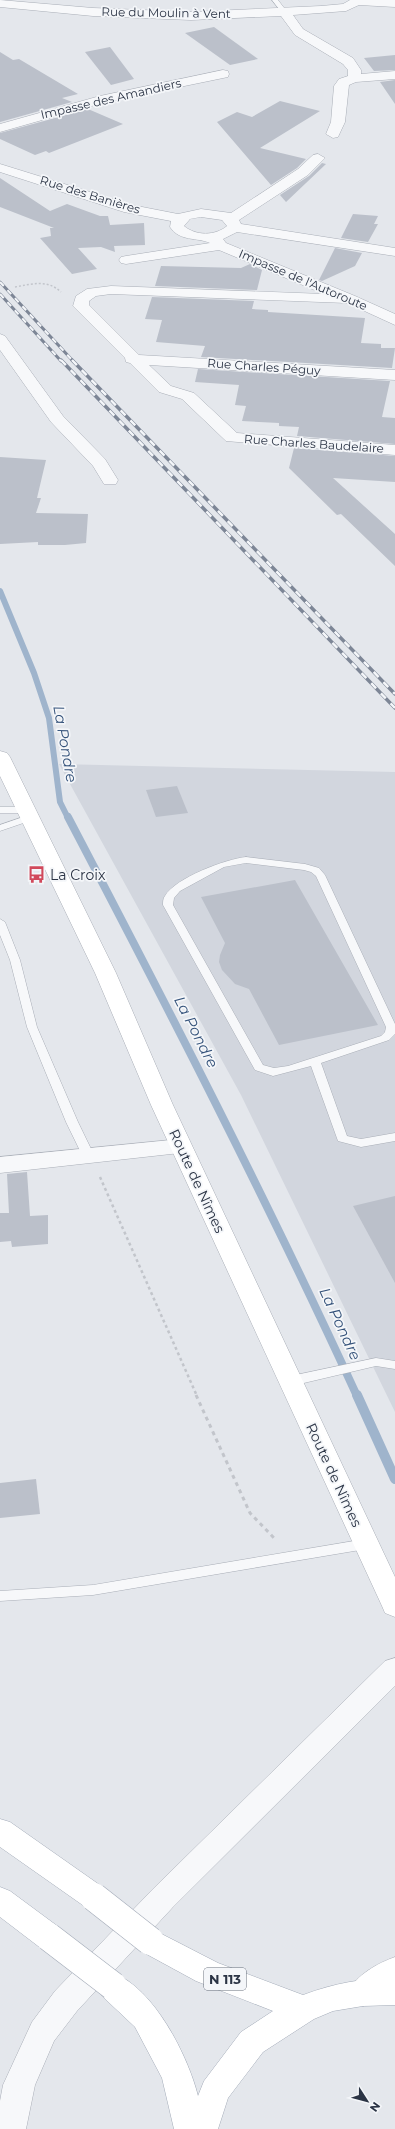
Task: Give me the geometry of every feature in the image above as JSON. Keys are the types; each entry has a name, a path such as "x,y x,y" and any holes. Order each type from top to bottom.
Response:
{"street":[{"name":"Rue du Moulin à Vent","path":"0,3 93,12 166,16 285,13 338,8 359,0"},
{"path":"359,0 395,2"},
{"path":"285,13 299,32 351,64 355,70 354,78"},
{"name":"Impasse des Amandiers","path":"0,128 104,99 222,74"},
{"path":"333,134 338,122 341,86 344,82 354,78 395,75"},
{"path":"126,260 217,241 227,233 233,223 303,172 318,158"},
{"name":"Rue des Banières","path":"0,168 129,209 180,219"},
{"path":"217,241 186,234 177,227 177,223 180,219 201,213 219,214 233,223 395,252"},
{"name":"Impasse de l'Autoroute","path":"217,241 395,320"},
{"path":"132,359 81,306 81,299 92,292 111,290 350,299"},
{"path":"0,339 57,420 99,463 110,480"},
{"name":"Rue Charles Péguy","path":"132,359 395,375"},
{"name":"Rue Charles Baudelaire","path":"132,359 166,389 188,396 232,438 395,450"},
{"name":"Route de Nîmes","path":"0,757 29,814 137,1041 162,1105 181,1147 395,1606"},
{"path":"0,1165 181,1147"},
{"path":"10,2129 18,2085 43,2032 66,2001 163,1898 395,1669"},
{"name":"N 113","path":"0,1831 94,1897 150,1941 207,1972 303,2009"},
{"path":"0,1900 113,1986 146,2017 177,2076 190,2129"},
{"path":"362,1992 395,1970"},
{"path":"202,2129 215,2091 252,2042 303,2009 332,1998 362,1992 395,1991"}],"lane":[{"path":"275,0 285,13"},
{"path":"0,810 29,814"},
{"path":"0,828 29,814"},
{"path":"246,860 305,867 315,870 320,876 391,1027 390,1033 384,1038 315,1061 290,1069 273,1072 259,1067 168,905 169,897 176,889 220,865 233,861 246,860"},
{"path":"0,922 15,960 32,1027 72,1122 89,1157"},
{"path":"315,1061 342,1138 349,1142 359,1144 395,1137"},
{"path":"291,1382 376,1362 395,1365"},
{"path":"0,1596 92,1590 366,1544"}],"path":[{"path":"15,287 43,283 51,284 59,290 68,301 81,306"},
{"path":"89,1157 98,1172 208,1422 250,1513 291,1557"}],"shaded area":[{"path":"59,764 395,772 395,1412 241,1095"}],"building":[{"path":"214,27 258,59 230,65 185,33"},
{"path":"110,47 134,79 111,85 85,52"},
{"path":"0,52 13,60 19,59 78,94 62,98 72,102 0,122"},
{"path":"395,55 395,70 374,71 364,58"},
{"path":"395,80 395,104 380,82"},
{"path":"280,101 320,111 260,148 306,159 297,168 271,185 217,122 237,112 252,117"},
{"path":"88,109 123,124 49,153 46,151 35,155 0,139 0,133"},
{"path":"322,163 326,164 286,202 280,195 309,176"},
{"path":"0,178 50,211 67,204 100,216 108,216 110,225 144,223 145,245 114,246 115,252 101,247 78,248 97,269 72,274 40,238 51,236 50,228 54,228 0,207"},
{"path":"353,214 378,216 374,224 378,224 368,242 341,238"},
{"path":"335,248 362,253 355,266 322,281 319,280"},
{"path":"250,264 262,270 257,290 155,286 161,266 241,268"},
{"path":"152,297 254,301 252,309 268,310 268,312 365,318 361,343 381,344 381,348 395,348 392,368 201,357 205,346 156,342 162,320 145,319"},
{"path":"198,369 390,381 382,417 395,418 395,444 297,436 299,427 279,426 279,423 242,421 246,406 235,405 239,385 195,382"},
{"path":"294,448 395,456 395,482 333,478 395,534 395,566 341,514 337,515 289,468"},
{"path":"0,457 46,460 37,498 41,498 36,513 88,514 86,543 65,545 38,545 38,542 0,544"},
{"path":"177,786 188,813 156,817 146,790"},
{"path":"295,880 378,1025 279,1045 249,989 235,984 222,970 219,962 225,943 201,897"},
{"path":"27,1172 30,1216 48,1215 48,1244 12,1247 11,1241 0,1242 0,1213 9,1213 7,1174"},
{"path":"395,1196 395,1283 353,1206"},
{"path":"36,1479 40,1514 0,1518 0,1483"}],"waterway":[{"name":"La Pondre","path":"0,591 34,673 49,718 60,802 68,818"},
{"name":"La Pondre","path":"68,817 143,960 252,1177 357,1396"},
{"name":"La Pondre","path":"357,1395 395,1479"}],"railway":[{"path":"0,282 73,361"},
{"path":"0,294 61,361"},
{"path":"61,360 395,708"},
{"path":"72,360 395,694"}],"place":[{"name":"La Croix","path":"37,875"}]}
